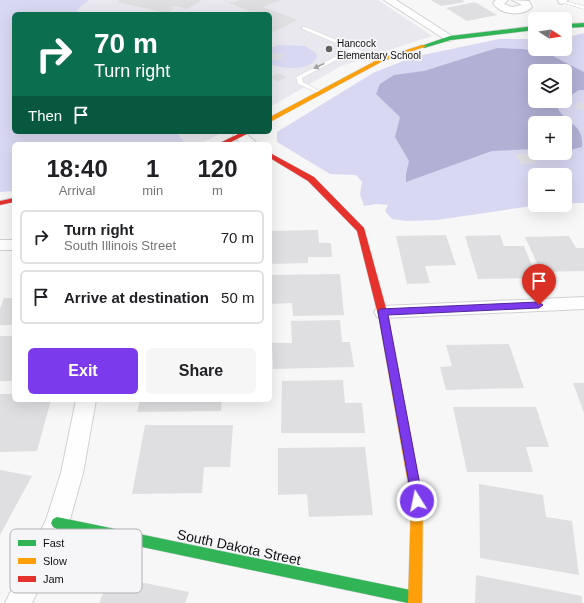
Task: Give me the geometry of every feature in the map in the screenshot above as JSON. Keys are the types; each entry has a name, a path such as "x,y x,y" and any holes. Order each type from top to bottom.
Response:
{"street":[{"path":"389,0 450,38"},
{"path":"500,0 499,5 505,8 520,10 527,7 526,3 517,0"},
{"path":"572,26 584,25"},
{"path":"272,119 381,60 450,38 528,29"},
{"path":"226,142 244,134"},
{"path":"272,156 311,179 360,230 383,312 417,501 415,601"},
{"path":"0,203 12,200"},
{"path":"0,246 12,245"},
{"path":"383,312 584,303"},
{"path":"55,529 72,473 86,402"},
{"name":"South Dakota Street","path":"57,524 80,529"},
{"name":"South Dakota Street","path":"142,542 415,601"},
{"path":"18,603 23,593"}],"lane":[{"path":"563,0 584,8"},
{"path":"304,28 381,60"},
{"path":"321,92 300,83 299,77 354,49"}],"shaded area":[{"path":"0,0 89,0 77,10 79,12 12,12 12,134 178,134 184,142 12,142 12,191 0,192"},
{"name":"Hancock Elementary School","path":"89,0 378,0 432,36 341,66 272,106 272,12 79,12 77,10"},
{"path":"584,33 584,203 572,203 572,168 528,168 528,206 437,220 407,221 392,219 385,211 388,205 376,204 364,206 360,194 362,182 356,175 330,174 277,142 277,132 373,73 413,57 499,39 528,39 528,56 572,56 572,36"},
{"path":"279,45 305,46 316,53 317,57 313,62 302,67 282,67 272,64 272,47"},
{"path":"497,48 528,50 528,56 553,56 568,64 528,64 528,108 558,108 564,116 528,116 528,149 492,151 406,182 409,161 395,137 400,117 376,94 380,84 394,75 424,71"},
{"path":"572,66 584,72 584,90 579,90 572,94"},
{"path":"572,123 578,129 582,139 582,147 572,149"},
{"path":"178,134 219,134 204,142 184,142"}],"building":[{"path":"121,0 202,0 187,9 174,6 171,8 175,8 169,12 117,2"},
{"path":"241,0 280,0 263,7 298,20 272,32 272,12 251,12 229,3"},
{"path":"431,0 462,0 465,2 441,6"},
{"path":"475,2 497,15 467,21 446,8"},
{"path":"272,53 284,54 280,60 272,59"},
{"path":"277,73 287,77 278,81 272,79 272,77"},
{"path":"578,102 584,104 584,110 575,108"},
{"path":"515,154 528,154 528,160 535,160 537,163 521,164"},
{"path":"318,230 319,243 331,243 332,257 308,257 308,263 272,264 272,231"},
{"path":"446,235 456,265 425,266 430,283 407,284 396,236"},
{"path":"500,235 504,246 524,246 537,278 478,279 465,236"},
{"path":"569,236 576,248 584,248 584,271 541,272 525,237"},
{"path":"340,274 344,315 293,316 292,303 272,304 272,275"},
{"path":"4,298 12,298 12,325 0,325 0,309"},
{"path":"340,320 342,342 350,342 354,367 273,369 272,343 292,343 291,321"},
{"path":"0,336 12,336 12,381 0,381"},
{"path":"509,344 524,388 446,390 440,367 452,366 446,345"},
{"path":"343,380 345,403 362,403 365,433 281,433 282,381"},
{"path":"573,383 584,383 584,413"},
{"path":"0,394 12,394 12,402 50,402 37,451 0,452"},
{"path":"140,402 222,402 221,411 137,412"},
{"path":"453,407 536,407 549,447 526,447 533,472 467,472"},
{"path":"145,425 233,425 230,467 204,467 202,493 132,494"},
{"path":"365,447 373,515 309,517 307,494 278,495 278,448"},
{"path":"0,470 32,476 0,535"},
{"path":"479,484 543,495 546,517 572,521 579,575 480,558"},
{"path":"476,575 582,596 582,603 475,603"},
{"path":"142,582 189,592 185,603 99,603 103,593 142,593"}],"traffic: fast":[{"path":"572,26 584,25"},
{"path":"424,46 450,38 528,29"},
{"path":"57,523 86,529"},
{"path":"142,541 415,598"}],"traffic: slow":[{"path":"272,119 381,60 424,46"},
{"path":"384,319 417,501 415,603"}],"traffic: jam":[{"path":"226,142 244,134"},
{"path":"272,156 311,179 361,230 384,319"},
{"path":"0,203 12,200"}],"place":[{"name":"Hancock Elementary School","path":"329,49"}],"route":[{"path":"417,501 383,312 539,305"}]}
